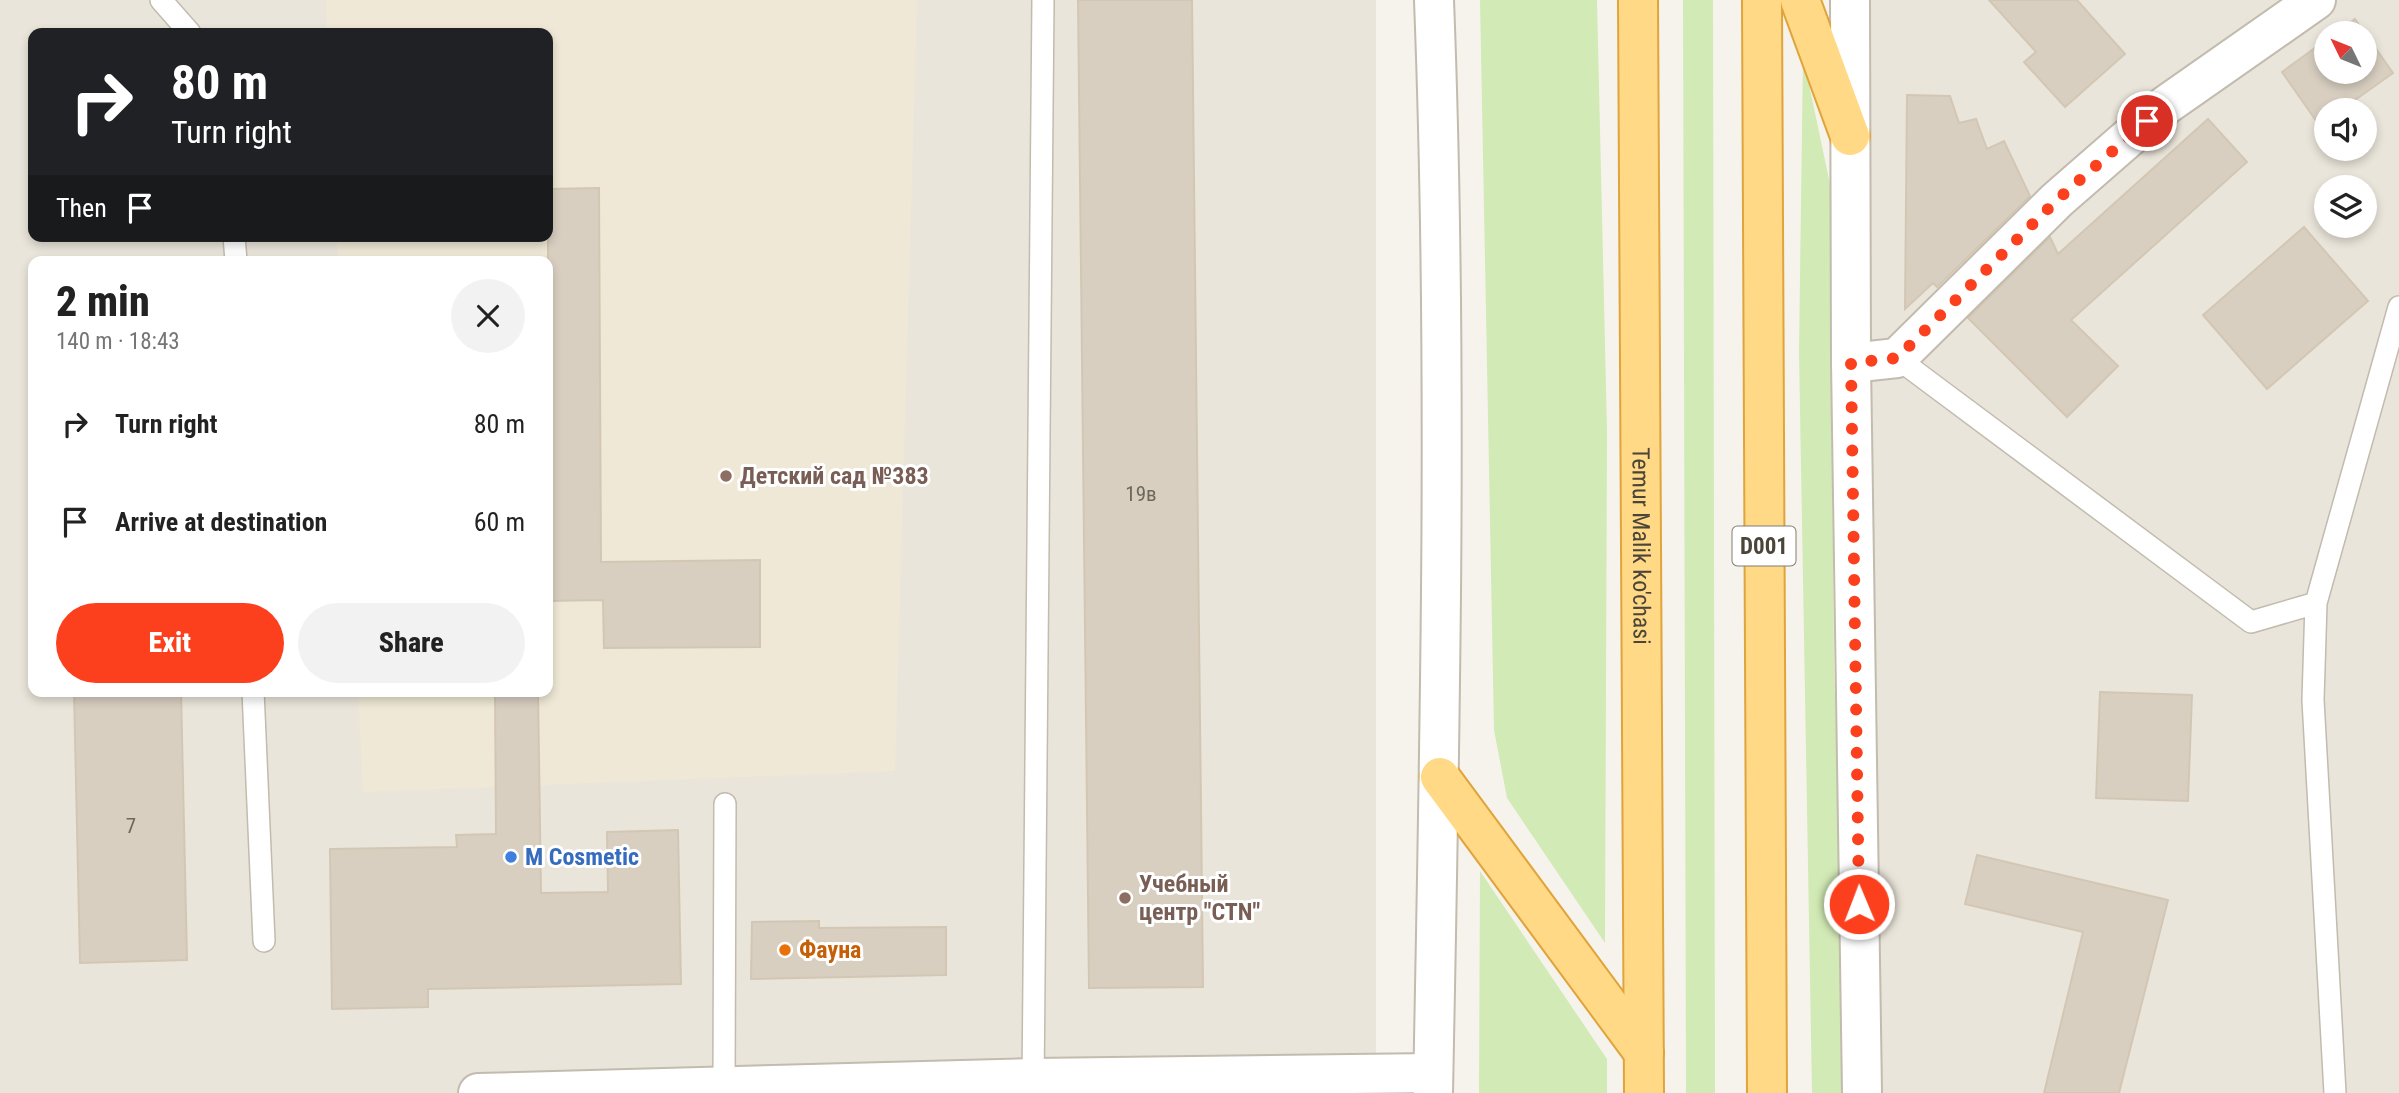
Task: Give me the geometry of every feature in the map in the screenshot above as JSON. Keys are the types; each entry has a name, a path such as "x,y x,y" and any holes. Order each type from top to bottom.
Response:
{"highway":[{"name":"Temur Malik ko'chasi","path":"1637,0 1644,1093"},
{"name":"D001","path":"1762,0 1767,1093"},
{"path":"1800,0 1850,136"},
{"path":"1440,777 1644,1053"}],"street":[{"path":"478,1093 724,1086 1433,1083 1440,777 1441,193 1434,0"},
{"path":"1850,0 1851,363 1862,1093"},
{"path":"1851,363 1897,358 2057,200 2166,105 2316,0"}],"lane":[{"path":"161,0 186,28"},
{"path":"1033,1085 1044,0"},
{"path":"2335,1093 2312,700 2316,603 2399,307"},
{"path":"1897,358 2251,622 2316,603"},
{"path":"253,697 264,941"},
{"path":"724,1086 725,804"}],"shaded area":[{"path":"0,0 1376,0 1376,1093 0,1093"},
{"name":"Детский сад №383","path":"326,0 917,0 895,771 363,792 358,697 553,697 553,256 338,256 337,242 553,242 553,28 327,28"},
{"path":"1844,0 2399,0 2399,1093 1876,1093"}],"green space":[{"path":"1480,0 1597,0 1607,431 1605,943 1507,798 1494,730"},
{"path":"1683,0 1713,0 1715,1093 1686,1093"},
{"path":"1803,56 1830,184 1834,664 1847,1093 1812,1093 1799,352"},
{"path":"1480,871 1607,1059 1607,1093 1479,1093"}],"building":[{"path":"1078,0 1192,0 1203,987 1089,988"},
{"path":"1989,0 2077,0 2125,54 2065,107 2024,62 2036,52"},
{"path":"2314,49 2314,84 2377,84 2377,50 2393,73 2358,98 2314,98 2314,118 2282,72"},
{"path":"1907,95 1950,96 1959,123 1976,119 1987,149 2004,141 2030,196 1937,287 1933,283 1905,309"},
{"path":"2208,119 2247,162 2071,320 2118,366 2067,417 1968,318 2050,237 2058,254"},
{"path":"599,188 601,562 760,560 760,647 604,648 603,600 553,601 553,256 548,256 548,242 553,242 553,189"},
{"path":"2304,227 2368,301 2267,389 2203,315"},
{"path":"2100,692 2192,695 2188,801 2096,798"},
{"path":"74,697 181,697 187,960 80,963"},
{"path":"495,697 538,697 541,893 608,892 607,832 678,830 681,984 428,989 428,1007 332,1009 330,849 457,847 456,835 496,834"},
{"path":"1977,855 2168,900 2119,1093 2044,1093 2083,932 1965,904"},
{"path":"819,921 819,928 946,927 946,975 751,979 752,922"}],"place":[{"name":"Детский сад №383","path":"726,476"},
{"name":"M Cosmetic","path":"511,857"},
{"name":"Учебный центр \"CTN\"","path":"1125,898"},
{"name":"Фауна","path":"785,950"}],"route":[{"path":"1859,904 1851,363 1897,358 2057,200 2147,121"}]}
